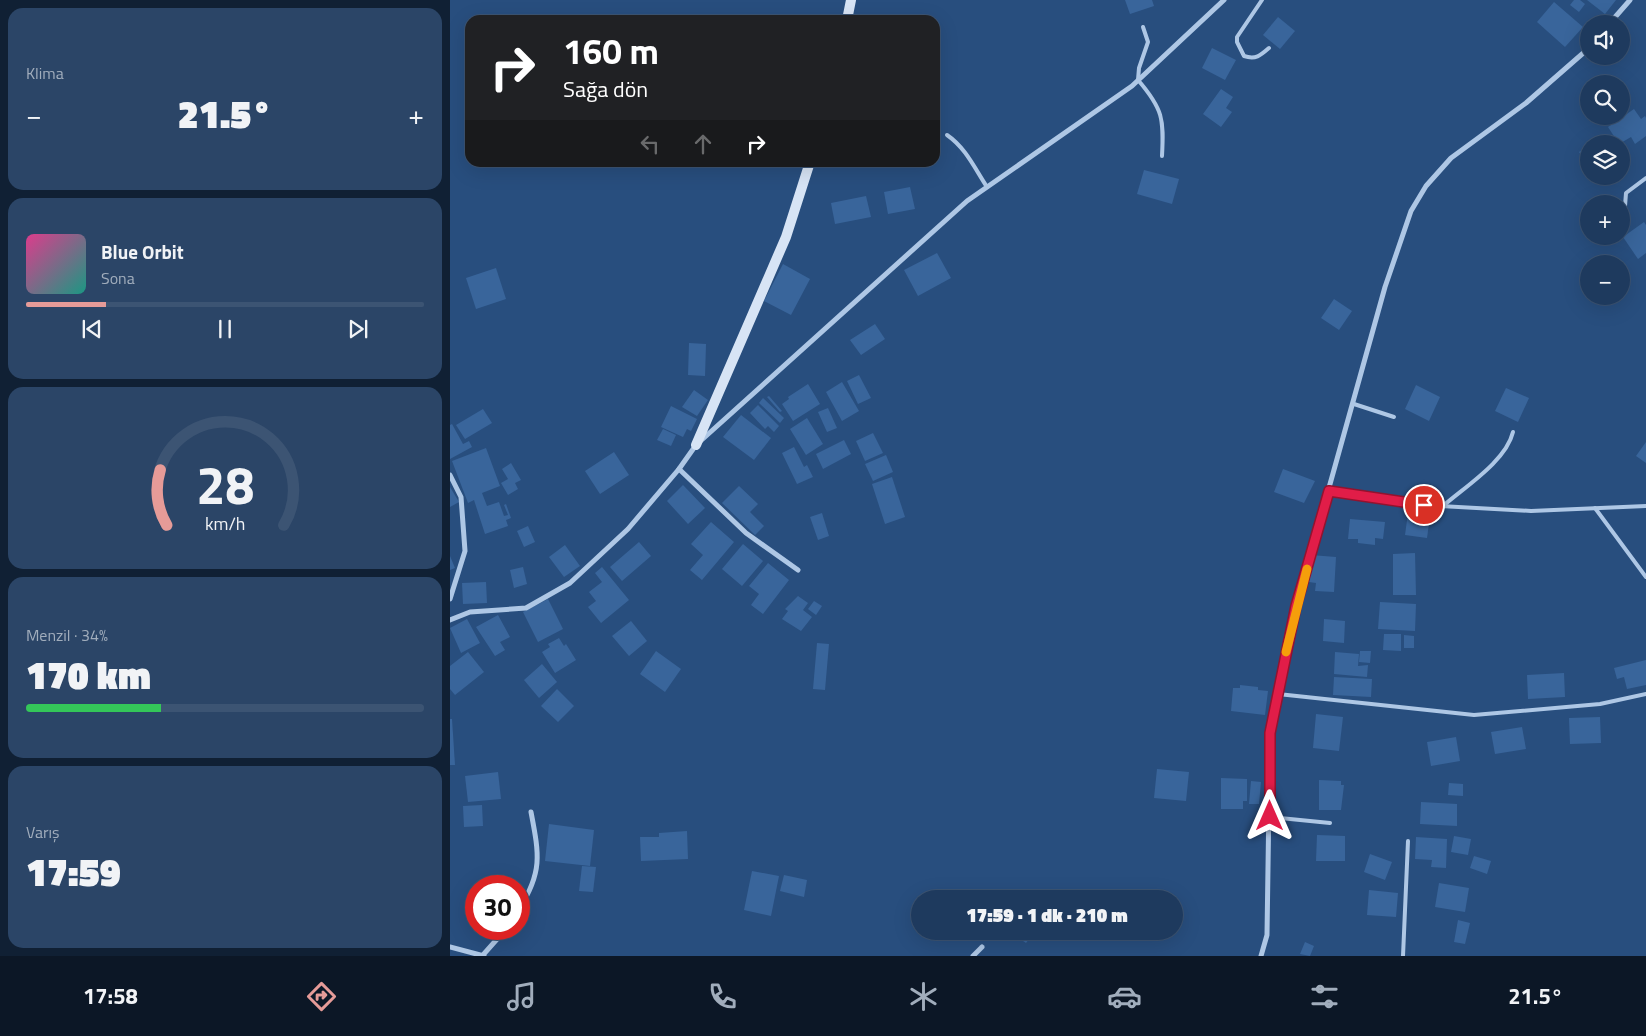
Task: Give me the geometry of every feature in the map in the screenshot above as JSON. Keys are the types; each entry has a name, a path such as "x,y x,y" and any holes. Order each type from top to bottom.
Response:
{"street":[{"path":"848,15 850,0"},
{"path":"696,445 967,201 1138,80 1224,0"},
{"path":"1617,15 1630,0"},
{"path":"1261,956 1267,935 1270,733 1296,606 1386,287 1411,211 1426,186 1450,158 1526,103 1580,56"},
{"path":"450,620 470,612 526,608 570,583 628,529 679,470 696,445 786,237 808,167"},
{"path":"679,470 746,533 798,570"},
{"path":"450,475 461,497 465,552 450,599"},
{"path":"530,812 539,852 533,888 530,892"},
{"path":"450,947 484,956 497,940"},
{"path":"972,956 982,948"}],"lane":[{"path":"1262,0 1237,36 1237,42 1244,56 1252,58 1260,56 1269,48"},
{"path":"1143,27 1148,42 1139,68 1138,80 1154,99 1164,123 1162,156"},
{"path":"947,135 956,141 967,154 987,188"},
{"path":"1626,195 1646,178"},
{"path":"1354,404 1394,417"},
{"path":"1443,506 1495,461 1510,445 1513,432"},
{"path":"1329,491 1404,504 1531,511 1646,506"},
{"path":"1595,508 1646,577"},
{"path":"1278,694 1474,715 1600,704 1646,694"},
{"path":"1270,816 1330,823"},
{"path":"1403,956 1408,841"}],"building":[{"path":"1125,0 1152,0 1154,6 1130,14"},
{"path":"1574,0 1580,0 1585,4 1579,12 1570,5"},
{"path":"1587,0 1616,0 1605,14"},
{"path":"1554,2 1580,24 1580,30 1565,47 1537,22"},
{"path":"1278,17 1295,31 1280,49 1263,35"},
{"path":"1212,48 1236,60 1225,80 1202,68"},
{"path":"1221,89 1233,97 1226,108 1232,112 1221,127 1203,114"},
{"path":"1634,109 1641,119 1645,116 1646,118 1646,136 1635,144 1630,135 1613,135 1608,127 1611,125 1630,125 1630,112"},
{"path":"1144,170 1179,179 1172,204 1137,194"},
{"path":"910,187 915,209 888,214 884,192"},
{"path":"866,196 871,217 835,224 831,203"},
{"path":"1644,222 1646,225 1646,253 1638,259 1628,245 1630,245 1630,232"},
{"path":"937,253 951,278 918,296 904,270"},
{"path":"783,264 810,279 791,315 764,301"},
{"path":"496,268 506,299 476,309 466,278"},
{"path":"1334,299 1352,311 1339,330 1321,318"},
{"path":"875,324 885,339 861,355 850,340"},
{"path":"689,343 706,344 705,376 688,375"},
{"path":"859,375 871,398 858,404 847,381"},
{"path":"842,382 859,411 842,421 826,392"},
{"path":"808,384 820,404 793,421 782,404 789,399 788,397"},
{"path":"1416,385 1440,397 1429,421 1405,409"},
{"path":"1506,388 1529,398 1518,422 1495,411"},
{"path":"694,390 708,400 697,416 682,407"},
{"path":"769,396 782,411 780,412 767,397"},
{"path":"763,398 784,418 780,423 759,403"},
{"path":"758,405 779,426 774,432 768,426 765,429 750,413"},
{"path":"671,406 697,419 691,431 687,429 683,437 661,427"},
{"path":"828,408 837,428 827,432 818,412"},
{"path":"483,409 492,423 465,439 456,425"},
{"path":"741,415 771,438 754,460 723,437"},
{"path":"807,418 823,444 806,455 790,429"},
{"path":"452,424 463,444 469,441 472,447 450,459 450,425"},
{"path":"663,429 676,435 671,446 657,440"},
{"path":"873,433 883,453 865,461 856,441"},
{"path":"844,440 851,454 823,469 816,454"},
{"path":"1646,442 1646,463 1636,456"},
{"path":"794,447 804,467 807,465 813,477 797,484 782,453"},
{"path":"486,448 500,486 482,493 487,506 499,502 504,516 508,515 504,505 506,504 511,518 506,520 508,526 485,534 474,500 468,503 452,461"},
{"path":"614,452 629,475 600,494 585,471"},
{"path":"886,455 893,472 873,481 865,464"},
{"path":"511,463 521,480 515,483 518,489 508,495 501,483 508,479 502,469"},
{"path":"1283,469 1315,481 1304,503 1274,492"},
{"path":"892,477 905,517 885,524 872,484"},
{"path":"683,485 705,508 688,524 667,501"},
{"path":"739,486 758,504 750,512 764,526 755,535 722,503"},
{"path":"450,487 459,502 450,507"},
{"path":"822,513 829,536 818,540 810,517"},
{"path":"1408,513 1430,516 1427,538 1405,535"},
{"path":"1350,519 1385,522 1383,539 1375,538 1375,545 1358,543 1358,539 1348,539"},
{"path":"711,522 734,542 702,580 690,570 703,555 691,544"},
{"path":"528,526 535,542 524,547 517,531"},
{"path":"639,542 651,556 622,581 610,567"},
{"path":"743,544 763,561 742,586 722,569"},
{"path":"565,545 580,566 564,577 549,557"},
{"path":"1415,553 1416,595 1393,595 1393,554"},
{"path":"1311,555 1336,557 1334,592 1315,591 1316,583 1309,582"},
{"path":"450,556 455,568 450,570"},
{"path":"768,563 789,580 763,614 751,605 759,594 749,586"},
{"path":"523,567 527,584 514,588 510,570"},
{"path":"602,567 629,600 601,623 588,607 596,601 589,592 602,582 595,573"},
{"path":"486,582 487,603 463,604 462,583"},
{"path":"798,596 808,603 803,610 812,617 801,631 782,619 788,611 785,609"},
{"path":"548,599 563,629 538,642 523,612"},
{"path":"814,601 822,606 816,615 808,609"},
{"path":"1380,602 1416,604 1415,631 1378,629"},
{"path":"498,615 510,637 500,642 505,650 495,656 476,627"},
{"path":"467,619 480,643 461,653 450,628"},
{"path":"1324,619 1345,621 1344,643 1323,641"},
{"path":"631,621 647,641 629,656 612,636"},
{"path":"1384,634 1401,634 1401,651 1383,650"},
{"path":"1404,635 1414,636 1414,648 1404,648"},
{"path":"559,638 564,646 566,644 576,660 555,673 542,652 550,647 548,644"},
{"path":"817,643 829,644 825,690 813,689"},
{"path":"656,651 681,669 665,692 640,674"},
{"path":"1360,651 1371,651 1370,663 1359,662"},
{"path":"468,652 484,672 455,695 450,689 450,666"},
{"path":"1335,652 1359,654 1358,666 1368,665 1367,677 1334,674"},
{"path":"1646,660 1646,685 1627,689 1624,677 1617,679 1614,668"},
{"path":"542,664 557,682 539,698 524,680"},
{"path":"1564,673 1565,697 1528,699 1527,675"},
{"path":"1334,677 1372,679 1371,697 1333,695"},
{"path":"1240,685 1258,687 1258,690 1268,691 1265,715 1231,711 1233,688 1240,688"},
{"path":"557,689 574,706 558,722 541,706"},
{"path":"1316,714 1343,717 1339,751 1313,748"},
{"path":"1600,717 1601,743 1570,744 1569,718"},
{"path":"450,719 452,719 455,765 450,765"},
{"path":"1522,727 1526,749 1495,754 1491,732"},
{"path":"1456,737 1460,761 1431,766 1427,742"},
{"path":"1157,769 1189,772 1186,801 1154,798"},
{"path":"498,772 501,799 468,802 465,776"},
{"path":"1221,778 1247,779 1247,801 1243,801 1243,809 1221,809"},
{"path":"1319,780 1341,781 1341,785 1344,785 1341,810 1319,810"},
{"path":"1251,781 1261,782 1259,804 1249,804"},
{"path":"1449,783 1463,784 1463,796 1448,795"},
{"path":"1421,802 1457,804 1457,826 1420,824"},
{"path":"482,805 483,826 464,827 463,806"},
{"path":"549,824 594,830 590,866 545,861"},
{"path":"687,831 688,859 641,861 640,837 659,837 659,833"},
{"path":"1317,835 1345,836 1345,861 1316,861"},
{"path":"1454,836 1471,839 1468,855 1451,852"},
{"path":"1416,837 1447,839 1446,868 1431,867 1432,860 1415,859"},
{"path":"1370,854 1392,862 1385,880 1364,872"},
{"path":"1474,856 1491,861 1487,874 1470,868"},
{"path":"582,866 596,867 593,892 579,891"},
{"path":"752,871 779,876 771,916 744,910"},
{"path":"784,875 807,880 804,897 780,891"},
{"path":"1439,883 1469,888 1465,912 1435,907"},
{"path":"1369,890 1398,893 1396,917 1367,915"},
{"path":"1458,920 1470,923 1465,944 1454,942"},
{"path":"1305,942 1314,946 1310,956 1300,954"}],"slow traffic":[{"path":"1286,652 1296,606 1307,569"}],"route":[{"path":"1270,816 1270,733 1296,606 1329,491 1404,504 1424,505"}]}
